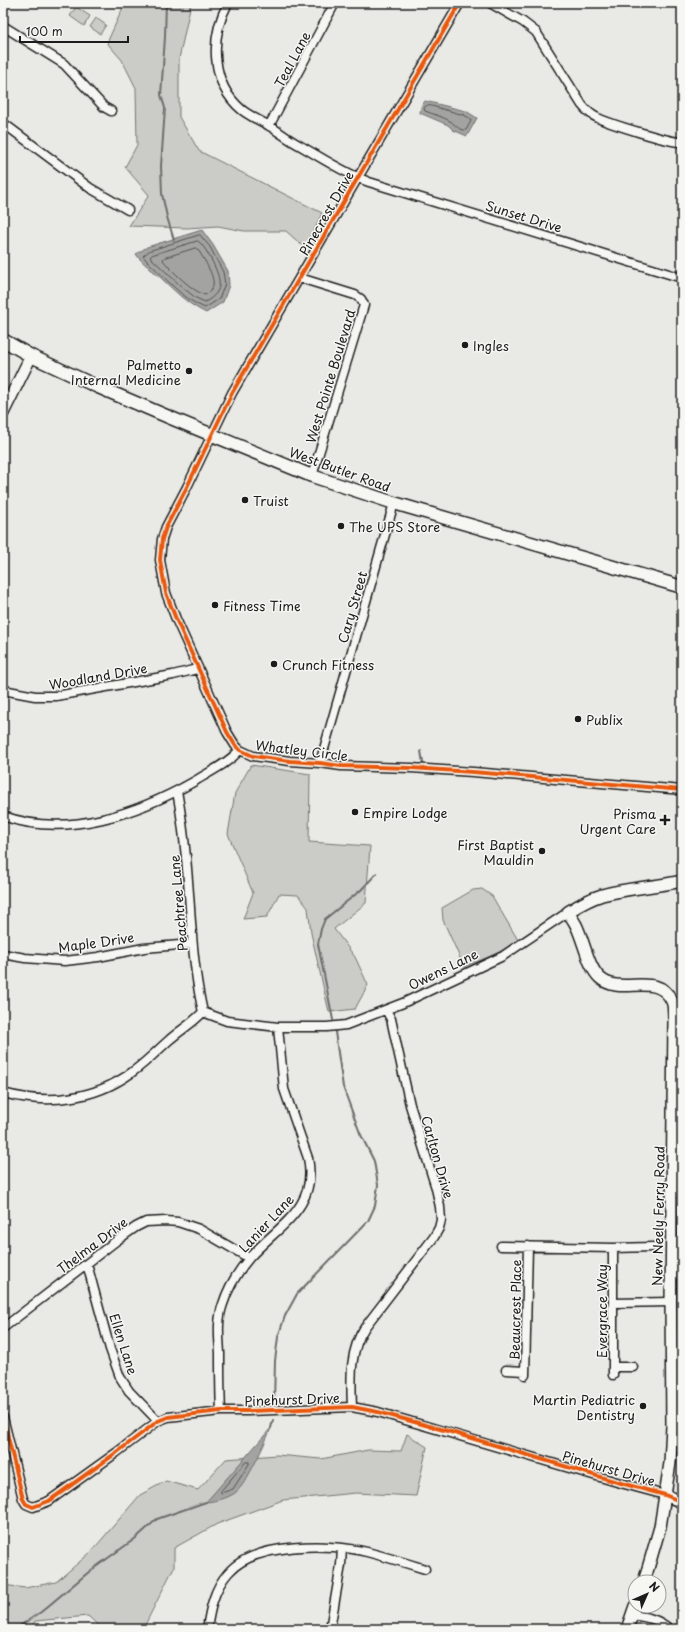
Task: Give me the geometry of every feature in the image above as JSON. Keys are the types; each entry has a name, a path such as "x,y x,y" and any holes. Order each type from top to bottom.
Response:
{"main road":[{"name":"West Butler Road","path":"3,340 31,356 171,418 312,476 394,503 682,587"}],"street":[{"name":"Sunset Drive","path":"228,3 220,21 217,34 216,55 220,77 226,90 237,106 253,118 358,178 682,278"},
{"name":"Teal Lane","path":"269,126 335,3"},
{"name":"Pinecrest Drive","path":"212,434 232,393 460,3"},
{"path":"490,3 523,22 536,32 582,105 590,113 601,120 620,126 670,141 682,142"},
{"path":"3,26 64,64 104,107 111,111"},
{"path":"3,123 90,188 128,210"},
{"name":"West Pointe Boulevard","path":"300,278 355,295 361,299 364,305 312,476"},
{"path":"3,413 31,356"},
{"name":"Whatley Circle","path":"212,434 166,527 160,552 160,570 166,593 197,668 227,732 240,750 253,756 341,766 412,768 473,772 682,790"},
{"name":"Cary Street","path":"320,763 394,503"},
{"name":"Woodland Drive","path":"3,690 35,696 56,696 173,675 197,668"},
{"path":"3,816 46,825 72,823 118,816 177,791 230,761 240,750"},
{"name":"Peachtree Lane","path":"177,791 183,822 192,944 198,990 203,1012"},
{"name":"Owens Lane","path":"203,1012 227,1021 278,1027 346,1025 386,1010 503,956 584,902 601,895 623,890 659,886 682,881"},
{"name":"New Neely Ferry Road","path":"568,912 576,925 594,970 600,978 612,984 650,985 662,988 673,1002 673,1193 671,1302 672,1426 670,1463 660,1527 646,1574"},
{"name":"Maple Drive","path":"3,954 25,958 64,960 98,957 144,948 192,944"},
{"name":"Carlton Drive","path":"352,1407 352,1365 359,1339 370,1321 434,1237 439,1228 440,1220 436,1188 410,1105 391,1019 386,1010"},
{"path":"3,1093 37,1099 62,1099 87,1094 106,1087 132,1073 181,1030 197,1019 203,1012"},
{"name":"Lanier Lane","path":"221,1410 219,1326 220,1314 227,1293 249,1258 298,1209 306,1197 310,1186 308,1158 284,1089 278,1027"},
{"name":"Thelma Drive","path":"3,1328 136,1227 146,1222 156,1220 178,1222 199,1228 249,1258"},
{"path":"501,1246 613,1248 653,1246"},
{"name":"Beaucrest Place","path":"506,1370 525,1373 528,1246"},
{"name":"Evergrace Way","path":"613,1248 613,1371 633,1367"},
{"name":"Ellen Lane","path":"87,1264 110,1349 120,1377 129,1391 158,1421"},
{"path":"613,1303 671,1302"},
{"name":"Pinehurst Drive","path":"3,1417 23,1499 26,1504 33,1507 49,1501 116,1454 158,1421 174,1415 221,1410 248,1412 352,1407 386,1414 665,1495 682,1502"},
{"name":"Pinehurst Drive","path":"665,1495 682,1496"},
{"path":"207,1629 209,1616 217,1590 229,1572 243,1560 256,1555 276,1550 317,1546 342,1548 366,1552 425,1569"},
{"path":"330,1629 341,1565 342,1548"},
{"path":"627,1629 633,1614"},
{"path":"643,1614 654,1619 668,1629"}],"shaded area":[{"path":"125,3 191,3 179,59 179,117 199,151 322,213 306,249 286,231 244,231 218,226 187,228 129,226 149,195 125,167 137,145 136,88 122,60 107,43"},
{"path":"76,7 90,16 84,26 70,16"},
{"path":"96,18 106,25 100,34 90,27"},
{"path":"251,765 310,774 309,842 370,846 366,903 334,929 355,957 368,985 355,1009 329,1012 311,933 308,908 298,895 279,894 267,917 243,919 253,893 228,834 235,793"},
{"path":"482,889 492,896 518,940 498,953 464,967 443,920 442,908 473,890"},
{"path":"407,1434 427,1447 416,1496 356,1493 283,1500 217,1524 174,1548 174,1567 143,1629 102,1629 88,1616 35,1621 31,1629 3,1629 3,1621 8,1615 3,1611 3,1585 25,1588 56,1582 91,1552 140,1495 166,1481 198,1490 226,1459 277,1455 321,1459 368,1450 401,1451"}],"water":[{"path":"425,101 466,111 477,118 467,136 453,130 448,125 420,113 421,107"},
{"path":"202,230 213,245 228,271 229,285 223,302 206,313 182,297 136,254 147,247"},
{"path":"271,1428 255,1463 240,1488 228,1497 206,1502"}],"waterway":[{"path":"166,3 161,95 165,108 161,166 162,194 174,240"},
{"path":"421,751 423,763"},
{"path":"333,1020 318,944 321,929 325,919 361,890 377,873"},
{"path":"274,1403 275,1361 278,1337 285,1316 297,1294 368,1221 375,1206 378,1185 374,1161 360,1133 343,1087 335,1032"},
{"path":"271,1428 273,1420"},
{"path":"15,1629 41,1612 90,1571 136,1538 157,1519 206,1502"}],"cycle path":[{"path":"460,3 232,393 166,527 162,539 160,560 166,593 176,619 227,732 240,750 253,756 341,766 473,772 682,790"},
{"path":"3,1417 23,1499 26,1504 33,1507 49,1501 158,1421 168,1417 221,1411 352,1407 378,1412 451,1432 665,1495 682,1502"}],"place":[{"name":"Ingles","path":"465,345"},
{"name":"Palmetto Internal Medicine","path":"189,371"},
{"name":"Truist","path":"245,500"},
{"name":"The UPS Store","path":"341,526"},
{"name":"Fitness Time","path":"215,605"},
{"name":"Crunch Fitness","path":"274,664"},
{"name":"Publix","path":"578,719"},
{"name":"Empire Lodge","path":"355,812"},
{"name":"Prisma Urgent Care","path":"665,820"},
{"name":"First Baptist Mauldin","path":"542,851"},
{"name":"Martin Pediatric Dentistry","path":"643,1406"}]}
